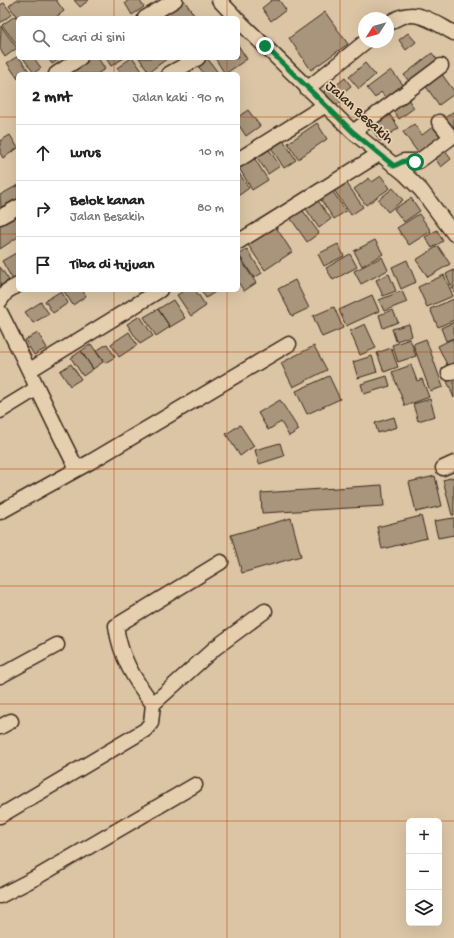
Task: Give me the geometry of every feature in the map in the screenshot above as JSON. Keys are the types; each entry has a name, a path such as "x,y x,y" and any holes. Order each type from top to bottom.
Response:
{"street":[{"path":"148,16 175,0"},
{"name":"Jalan Besakih","path":"219,0 232,16"},
{"path":"394,20 413,14 422,16 454,33"},
{"name":"Jalan Besakih","path":"240,26 324,106 421,190 454,234"},
{"path":"307,89 358,48"},
{"path":"59,72 77,60"},
{"path":"173,72 194,60"},
{"path":"353,132 441,66"},
{"path":"240,159 324,106"},
{"path":"394,166 404,161 419,161 449,139 451,137 439,122"},
{"path":"240,241 379,154"},
{"path":"0,217 16,208"},
{"path":"0,301 7,291 16,287"},
{"path":"30,370 157,292"},
{"path":"0,312 30,370 36,387 77,469"},
{"path":"0,512 77,469 289,344"},
{"path":"0,411 31,392 36,387"},
{"path":"153,704 136,682 119,645 116,626 221,562"},
{"path":"0,816 145,730 151,723 153,704 216,648 265,611"},
{"path":"0,676 57,645"},
{"path":"0,896 37,877 195,785"}],"building":[{"path":"16,0 56,0 64,11 58,16 16,16 9,6"},
{"path":"74,0 89,0 80,7"},
{"path":"129,0 139,0 144,7 132,15 125,3"},
{"path":"177,0 184,0 194,15 162,16 159,12"},
{"path":"272,0 279,0 286,10 271,21 262,8"},
{"path":"4,3 12,14 0,23 0,5"},
{"path":"325,12 348,44 311,70 289,38"},
{"path":"15,16 16,43 2,25"},
{"path":"1,26 16,49 5,57 0,49"},
{"path":"408,33 416,42 406,50 399,40"},
{"path":"240,48 247,59 228,72 224,72 216,60 240,60"},
{"path":"432,53 439,62 411,84 404,75"},
{"path":"16,57 16,60 21,60 30,72 16,72 16,76 7,63"},
{"path":"24,60 35,60 41,68 33,72"},
{"path":"49,60 58,60 52,64"},
{"path":"85,60 99,60 105,69 100,72 68,71"},
{"path":"107,60 121,60 111,66"},
{"path":"128,60 134,60 143,72 120,72 117,68"},
{"path":"140,60 165,60 149,72"},
{"path":"200,60 208,60 218,72 203,72 196,63"},
{"path":"365,63 375,75 359,89 349,77"},
{"path":"438,69 454,91 454,94 439,105 422,81"},
{"path":"391,70 406,88 388,101 381,92 375,98 367,88"},
{"path":"345,78 351,86 341,94 335,86"},
{"path":"331,86 342,101 335,106 324,91"},
{"path":"406,96 414,108 399,119 391,107"},
{"path":"248,110 260,126 246,136 240,127 240,116"},
{"path":"454,111 454,135 442,120"},
{"path":"390,115 399,128 380,141 371,128"},
{"path":"317,123 327,139 298,159 288,143"},
{"path":"414,124 422,135 434,126 441,137 419,154 403,132"},
{"path":"10,135 16,145 16,149 3,158 0,153 0,141"},
{"path":"282,138 296,160 284,168 270,146"},
{"path":"266,145 280,166 268,174 254,153"},
{"path":"442,147 451,159 441,167 432,154"},
{"path":"253,156 268,180 252,190 240,169 240,165"},
{"path":"240,175 249,188 240,195"},
{"path":"381,176 390,188 366,205 354,189 369,178 372,182"},
{"path":"346,182 363,207 351,215 334,190"},
{"path":"16,186 16,200 1,208 0,195"},
{"path":"393,188 403,200 388,212 378,200"},
{"path":"331,189 346,211 334,219 319,197"},
{"path":"316,198 331,219 319,228 304,206"},
{"path":"411,198 420,211 404,222 394,209"},
{"path":"301,208 319,233 307,242 289,216"},
{"path":"16,212 16,238 0,249 0,223"},
{"path":"419,214 431,231 409,245 397,228"},
{"path":"274,224 292,252 265,270 246,242"},
{"path":"437,230 443,241 432,248 425,237"},
{"path":"375,240 383,254 362,266 354,251"},
{"path":"338,244 344,256 324,266 318,254"},
{"path":"438,246 450,264 428,277 416,260"},
{"path":"247,249 262,273 254,278 240,254"},
{"path":"16,253 16,279 13,280 2,261"},
{"path":"350,254 357,267 333,280 326,268"},
{"path":"382,257 388,270 361,284 354,271"},
{"path":"240,258 256,283 244,291 240,285"},
{"path":"407,260 416,282 401,289 392,267"},
{"path":"0,267 9,280 0,286"},
{"path":"454,270 454,292 446,274"},
{"path":"389,274 396,291 383,296 376,280"},
{"path":"444,275 453,296 427,307 418,287"},
{"path":"295,280 309,308 292,316 278,289"},
{"path":"402,291 407,302 384,311 379,300"},
{"path":"62,292 68,303 53,313 45,301"},
{"path":"64,292 83,292 86,296 73,305"},
{"path":"182,292 196,292 206,306 191,316 177,295"},
{"path":"202,292 215,292 206,298"},
{"path":"372,295 379,311 346,326 339,310"},
{"path":"454,299 454,320 438,327 430,309"},
{"path":"173,300 185,318 170,327 158,309"},
{"path":"41,302 49,314 33,323 25,312"},
{"path":"334,307 343,328 322,337 313,316"},
{"path":"158,309 170,327 156,336 144,317"},
{"path":"393,310 398,322 383,328 379,315"},
{"path":"140,316 153,336 140,344 127,324"},
{"path":"454,322 454,338 446,341 441,328"},
{"path":"365,324 376,348 360,355 350,331"},
{"path":"409,324 412,336 396,341 392,329"},
{"path":"129,332 137,345 119,357 111,344"},
{"path":"38,333 47,348 34,355 25,340"},
{"path":"410,339 416,356 398,362 392,345"},
{"path":"426,339 443,387 430,391 413,344"},
{"path":"452,339 454,343 454,369 450,371 438,346"},
{"path":"91,344 103,362 93,369 81,351"},
{"path":"107,344 115,357 105,363 96,351"},
{"path":"314,346 327,370 293,387 281,363"},
{"path":"391,348 398,367 384,372 377,353"},
{"path":"81,351 93,369 83,376 71,358"},
{"path":"372,356 377,372 358,378 353,362"},
{"path":"71,364 81,379 70,386 60,371"},
{"path":"411,365 417,381 422,379 429,397 405,406 392,372"},
{"path":"329,376 340,399 307,414 296,391"},
{"path":"387,376 390,386 364,394 361,384"},
{"path":"454,379 454,398 447,381"},
{"path":"430,399 435,416 418,421 413,404"},
{"path":"280,400 299,430 289,436 281,422 268,430 258,413"},
{"path":"394,417 397,427 378,433 375,423"},
{"path":"240,425 254,446 240,456 226,434"},
{"path":"280,443 284,456 259,464 255,450"},
{"path":"435,476 442,506 416,512 409,482"},
{"path":"454,477 454,515 452,515 443,480"},
{"path":"382,485 384,506 262,513 261,493"},
{"path":"421,516 427,538 382,549 377,527"},
{"path":"291,518 301,556 242,573 231,535"},
{"path":"454,518 454,535 438,538 434,521"}],"route":[{"path":"265,46 307,89 353,132 394,166 408,160 415,162"}]}
